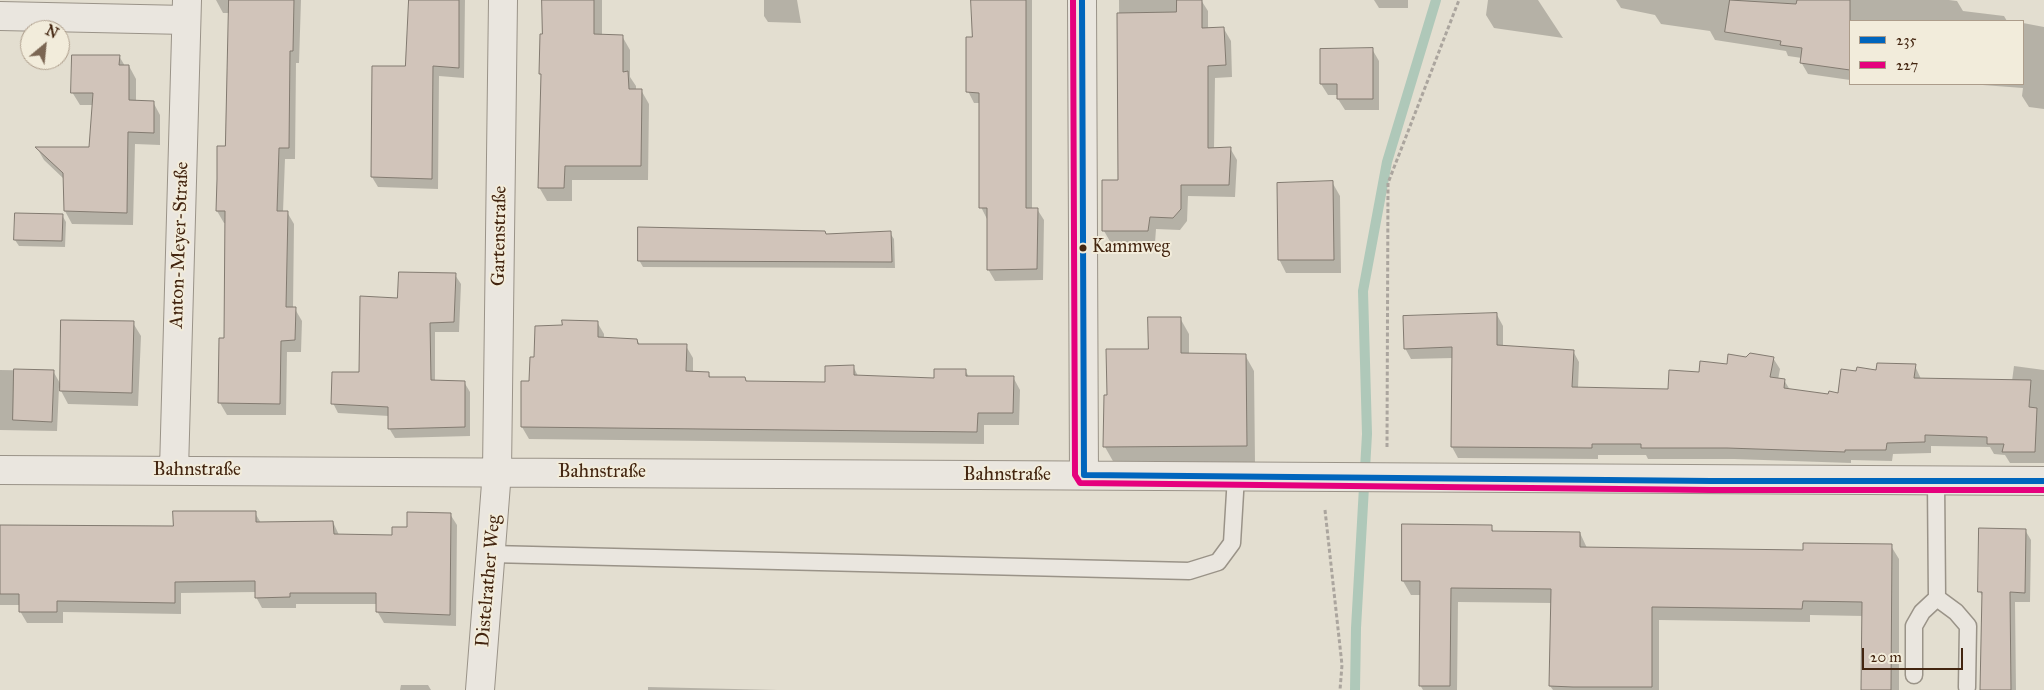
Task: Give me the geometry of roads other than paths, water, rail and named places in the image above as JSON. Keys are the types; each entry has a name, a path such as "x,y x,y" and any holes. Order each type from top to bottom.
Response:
{"street":[{"name":"Gartenstraße","path":"497,471 503,0"},
{"path":"1082,0 1084,475"},
{"name":"Anton-Meyer-Straße","path":"0,16 186,10 174,470"},
{"name":"Bahnstraße","path":"0,470 497,471 1721,481 2044,481"},
{"name":"Distelrather Weg","path":"480,690 497,471"}],"lane":[{"path":"491,554 1189,571 1218,562 1232,543 1236,476"},
{"path":"1914,675 1914,626 1922,612 1937,598 1936,482"},
{"path":"1937,598 1956,612 1968,626 1967,687"}],"waterway":[{"path":"1355,690 1356,628 1367,434 1363,291 1387,162 1436,0"}],"place":[{"name":"Kammweg","path":"1083,248"}]}
